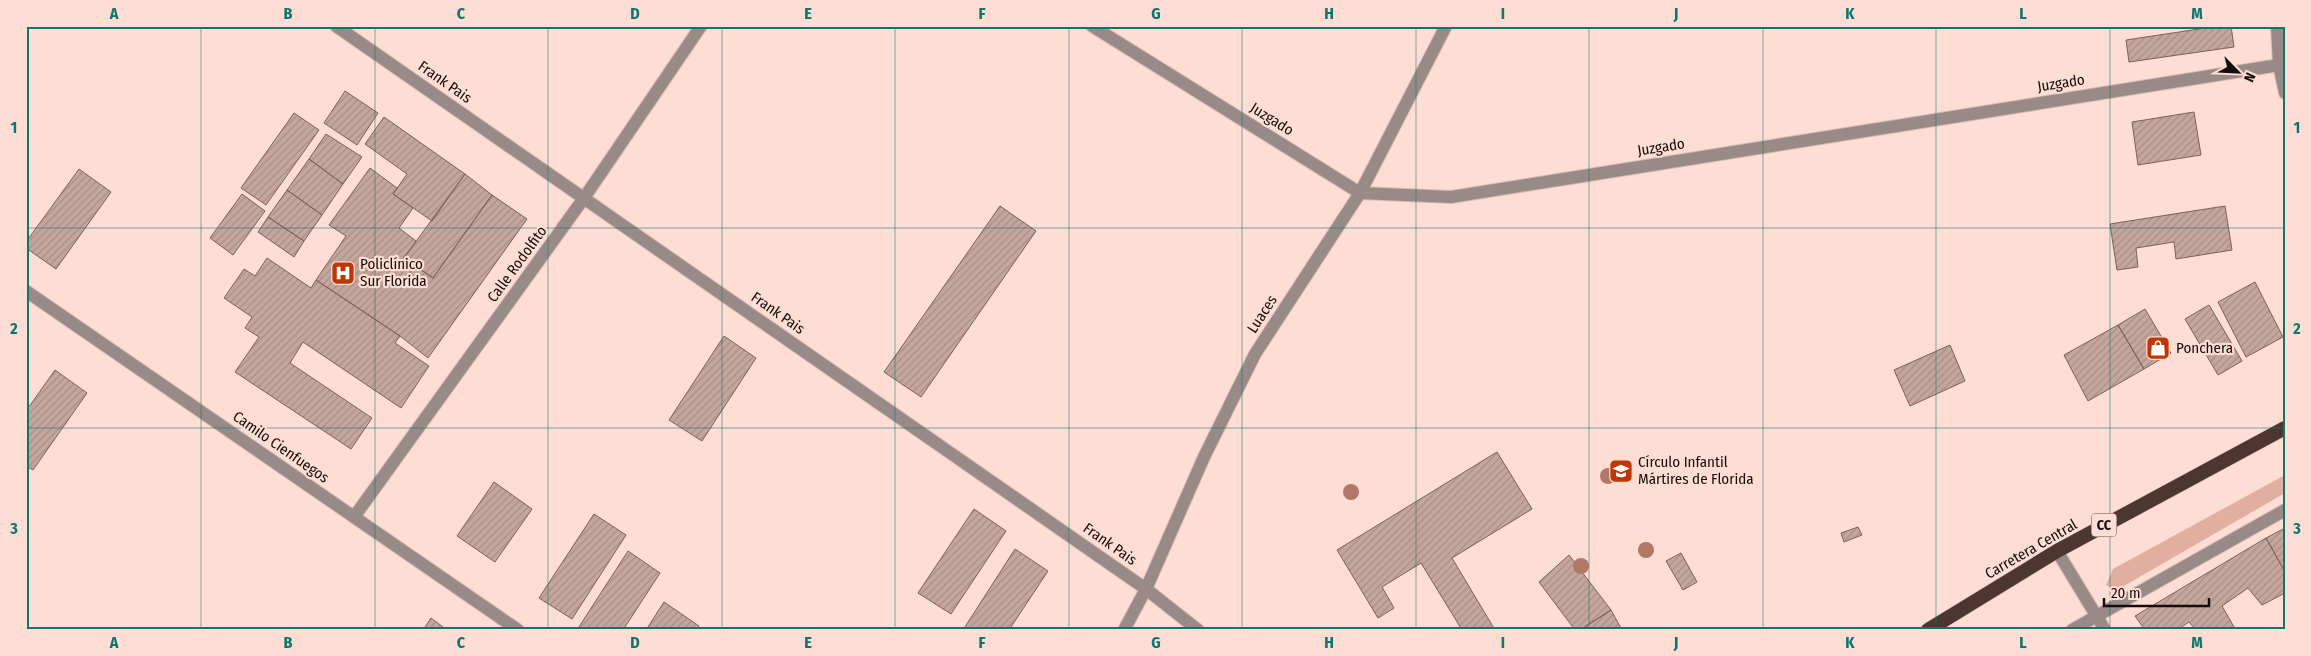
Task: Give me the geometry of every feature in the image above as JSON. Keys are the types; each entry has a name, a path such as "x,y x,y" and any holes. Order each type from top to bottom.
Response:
{"highway":[{"name":"Carretera Central","path":"1928,630 2057,551 2285,428"}],"street":[{"name":"Frank Pais","path":"336,26 1146,589 1198,630"},
{"name":"Calle Rodolfito","path":"354,517 584,198 701,26"},
{"name":"Juzgado","path":"1092,26 1360,193 1451,197 2279,65"},
{"name":"Luaces","path":"1124,630 1146,589 1204,457 1255,354 1360,193 1446,26"},
{"path":"2277,26 2279,65 2285,93"},
{"name":"Camilo Cienfuegos","path":"26,291 518,630"},
{"path":"2072,630 2285,510"},
{"path":"2057,551 2105,630"}],"shaded area":[{"path":"2285,475 2285,493 2117,590 2106,585 2113,569"}],"building":[{"path":"2219,26 2231,26 2234,47 2129,62 2126,40"},
{"path":"345,91 378,113 357,145 324,123"},
{"path":"2194,112 2201,155 2138,165 2132,122"},
{"path":"294,113 319,130 266,205 241,188"},
{"path":"384,117 465,174 432,221 393,194 407,174 365,144"},
{"path":"326,134 362,157 343,184 309,159"},
{"path":"309,159 343,184 322,215 287,190"},
{"path":"370,168 397,188 393,194 413,208 399,228 416,241 404,258 433,278 492,195 527,219 428,358 400,336 316,280 346,236 329,225"},
{"path":"79,169 111,192 56,269 26,248 26,242"},
{"path":"465,174 492,195 433,278 404,258"},
{"path":"287,190 322,215 304,241 268,217"},
{"path":"242,194 265,211 233,255 210,238"},
{"path":"1000,206 1036,231 921,397 884,372"},
{"path":"2225,206 2232,250 2176,259 2174,242 2136,248 2138,267 2117,270 2110,224"},
{"path":"268,217 304,241 294,257 258,232"},
{"path":"267,258 311,288 316,280 400,336 395,343 429,366 401,408 303,342 290,363 372,418 351,449 235,372 259,337 245,328 252,317 224,298 244,269 255,276"},
{"path":"2255,282 2283,337 2246,357 2218,302"},
{"path":"2209,305 2242,361 2218,375 2185,319"},
{"path":"2145,309 2171,353 2144,369 2118,325"},
{"path":"2118,325 2144,369 2088,401 2064,355"},
{"path":"724,336 756,358 702,441 669,420"},
{"path":"1950,345 1965,381 1910,406 1894,370"},
{"path":"55,370 87,393 33,470 26,466 26,411"},
{"path":"1497,452 1532,509 1452,558 1495,630 1462,630 1421,563 1382,587 1394,608 1378,618 1337,550"},
{"path":"494,482 532,509 495,562 457,536"},
{"path":"974,509 1006,531 951,614 918,593"},
{"path":"594,514 626,535 572,619 539,598"},
{"path":"1858,527 1862,535 1844,542 1841,533"},
{"path":"2285,528 2285,572 2266,538"},
{"path":"2266,538 2285,572 2285,593 2262,605 2248,588 2222,606 2234,627 2230,630 2196,630 2189,622 2177,630 2145,630 2135,616"},
{"path":"1015,549 1048,571 1009,630 963,630"},
{"path":"628,551 660,573 623,630 577,630"},
{"path":"1681,553 1697,582 1683,590 1666,561"},
{"path":"1569,555 1611,610 1580,630 1575,630 1539,582"},
{"path":"664,602 699,626 697,630 646,630"},
{"path":"1611,610 1622,630 1580,630"},
{"path":"431,618 447,630 423,630"}],"place":[{"name":"Policlínico Sur Florida","path":"343,273"},
{"name":"Ponchera","path":"2158,348"},
{"name":"Círculo Infantil Mártires de Florida","path":"1621,471"}]}
